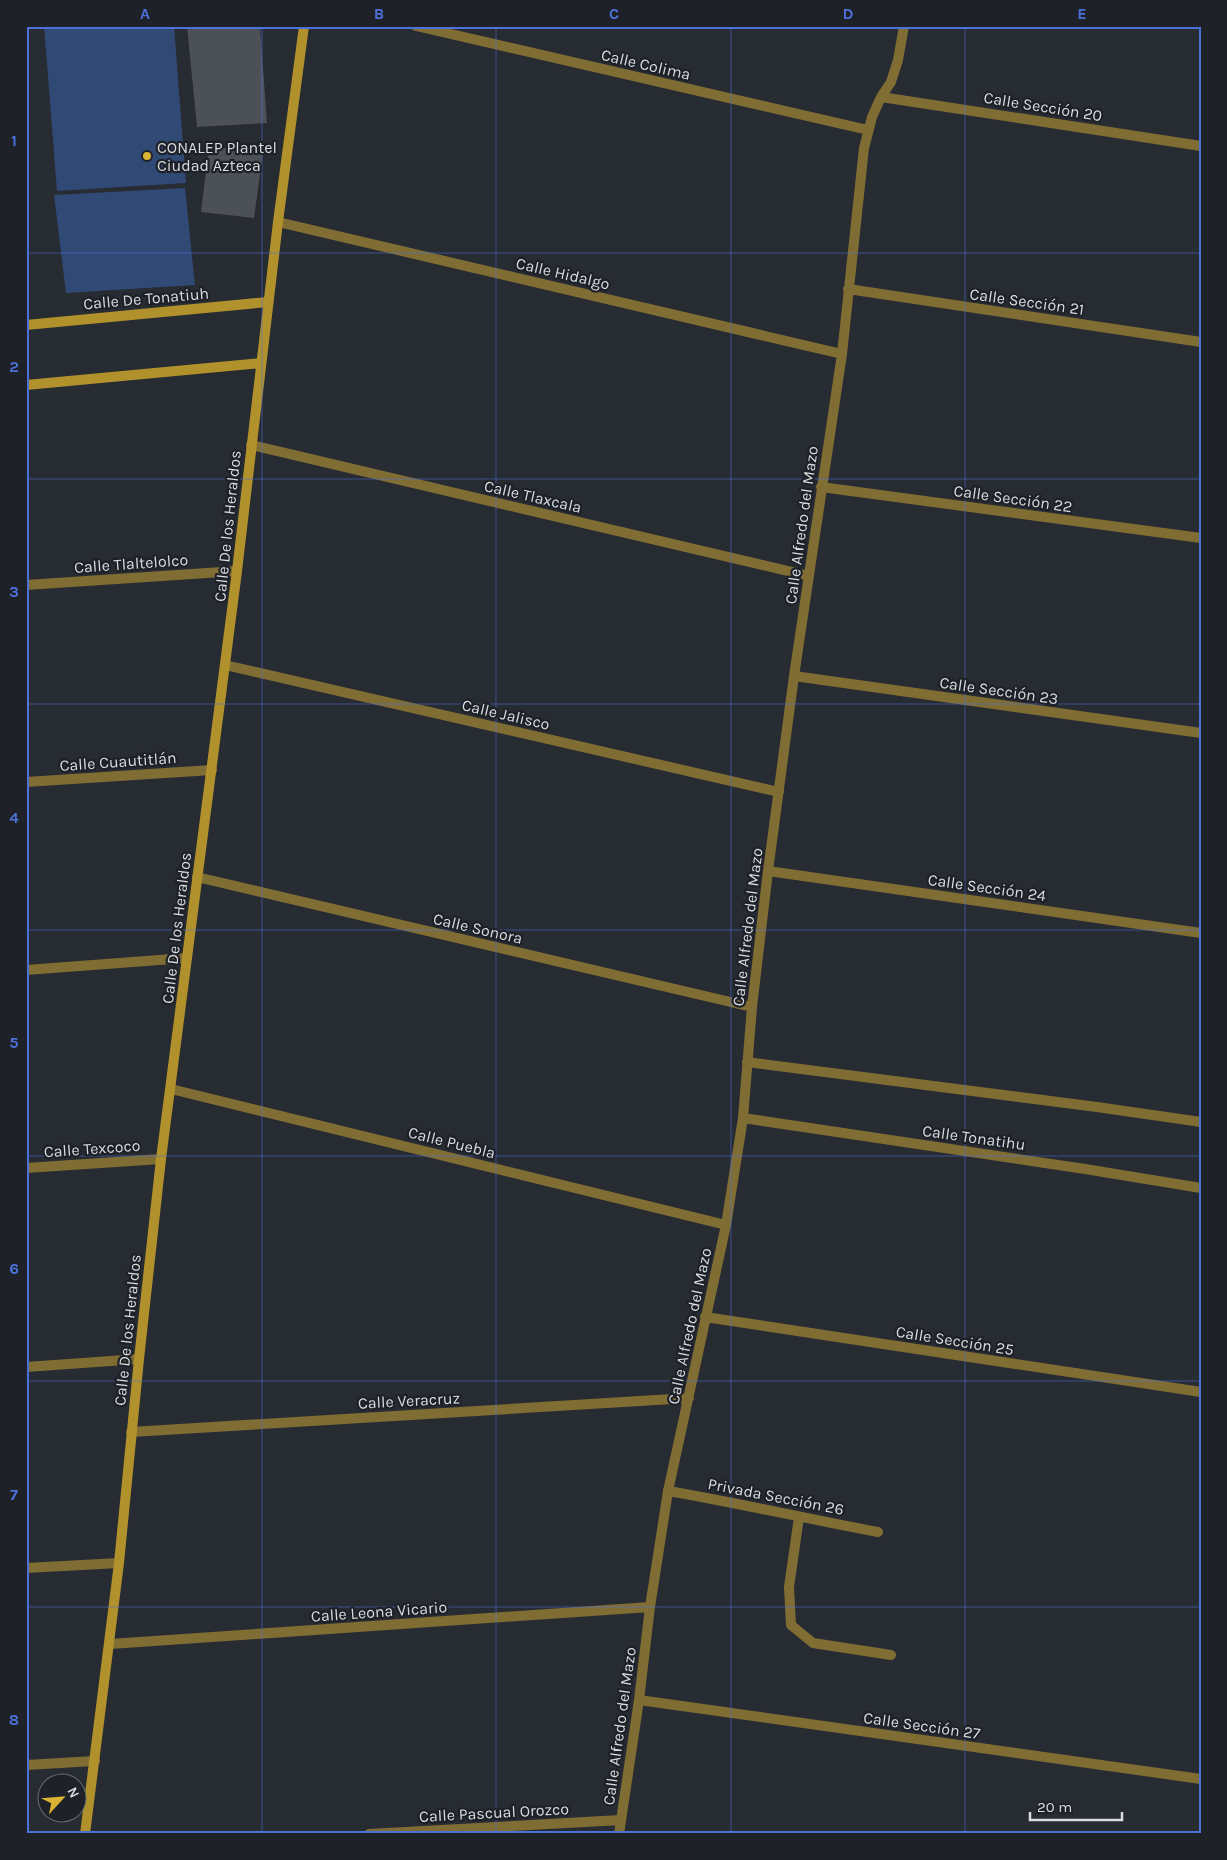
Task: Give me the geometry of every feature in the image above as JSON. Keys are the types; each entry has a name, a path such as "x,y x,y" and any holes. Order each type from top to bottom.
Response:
{"street":[{"name":"Calle De los Heraldos","path":"85,1834 110,1644 138,1358 161,1159 196,877 212,770 268,302 304,26"},
{"name":"Calle Colima","path":"416,26 868,130"},
{"name":"Calle Alfredo del Mazo","path":"619,1834 668,1491 726,1225 743,1118 752,1007 768,871 821,487 842,354 864,148 872,117 881,97 891,82 898,60 904,26"},
{"name":"Calle Sección 20","path":"881,97 1201,146"},
{"name":"Calle Hidalgo","path":"278,222 842,354"},
{"name":"Calle Sección 21","path":"848,289 1201,342"},
{"name":"Calle De Tonatiuh","path":"26,325 268,302"},
{"path":"26,386 262,363"},
{"name":"Calle Tlaxcala","path":"251,445 809,576"},
{"name":"Calle Sección 22","path":"821,487 1201,538"},
{"name":"Calle Tlaltelolco","path":"26,585 237,571"},
{"name":"Calle Jalisco","path":"225,665 779,792"},
{"name":"Calle Sección 23","path":"794,676 1201,733"},
{"name":"Calle Cuautitlán","path":"26,782 212,770"},
{"name":"Calle Sección 24","path":"768,871 1201,933"},
{"name":"Calle Sonora","path":"196,877 752,1007"},
{"path":"26,970 186,958"},
{"path":"748,1062 1201,1122"},
{"name":"Calle Puebla","path":"171,1089 726,1225"},
{"name":"Calle Tonatihu","path":"743,1118 1075,1167 1201,1188"},
{"name":"Calle Texcoco","path":"26,1168 161,1159"},
{"name":"Calle Sección 25","path":"706,1317 1201,1392"},
{"path":"26,1367 138,1358"},
{"name":"Calle Veracruz","path":"131,1432 689,1398"},
{"name":"Privada Sección 26","path":"668,1491 763,1508 878,1532"},
{"path":"799,1517 789,1587 791,1625 813,1643 891,1655"},
{"path":"26,1568 119,1563"},
{"name":"Calle Leona Vicario","path":"110,1644 650,1607"},
{"name":"Calle Sección 27","path":"639,1700 1201,1779"},
{"path":"26,1765 95,1761"},
{"name":"Calle Pascual Orozco","path":"369,1834 621,1820"}],"shaded area":[{"path":"44,26 174,26 186,183 57,191"},
{"path":"185,188 195,285 66,293 54,195"}],"building":[{"path":"187,26 260,26 267,123 197,127"},
{"path":"209,146 263,153 254,218 201,212"}],"place":[{"name":"CONALEP Plantel Ciudad Azteca","path":"147,156"}]}
